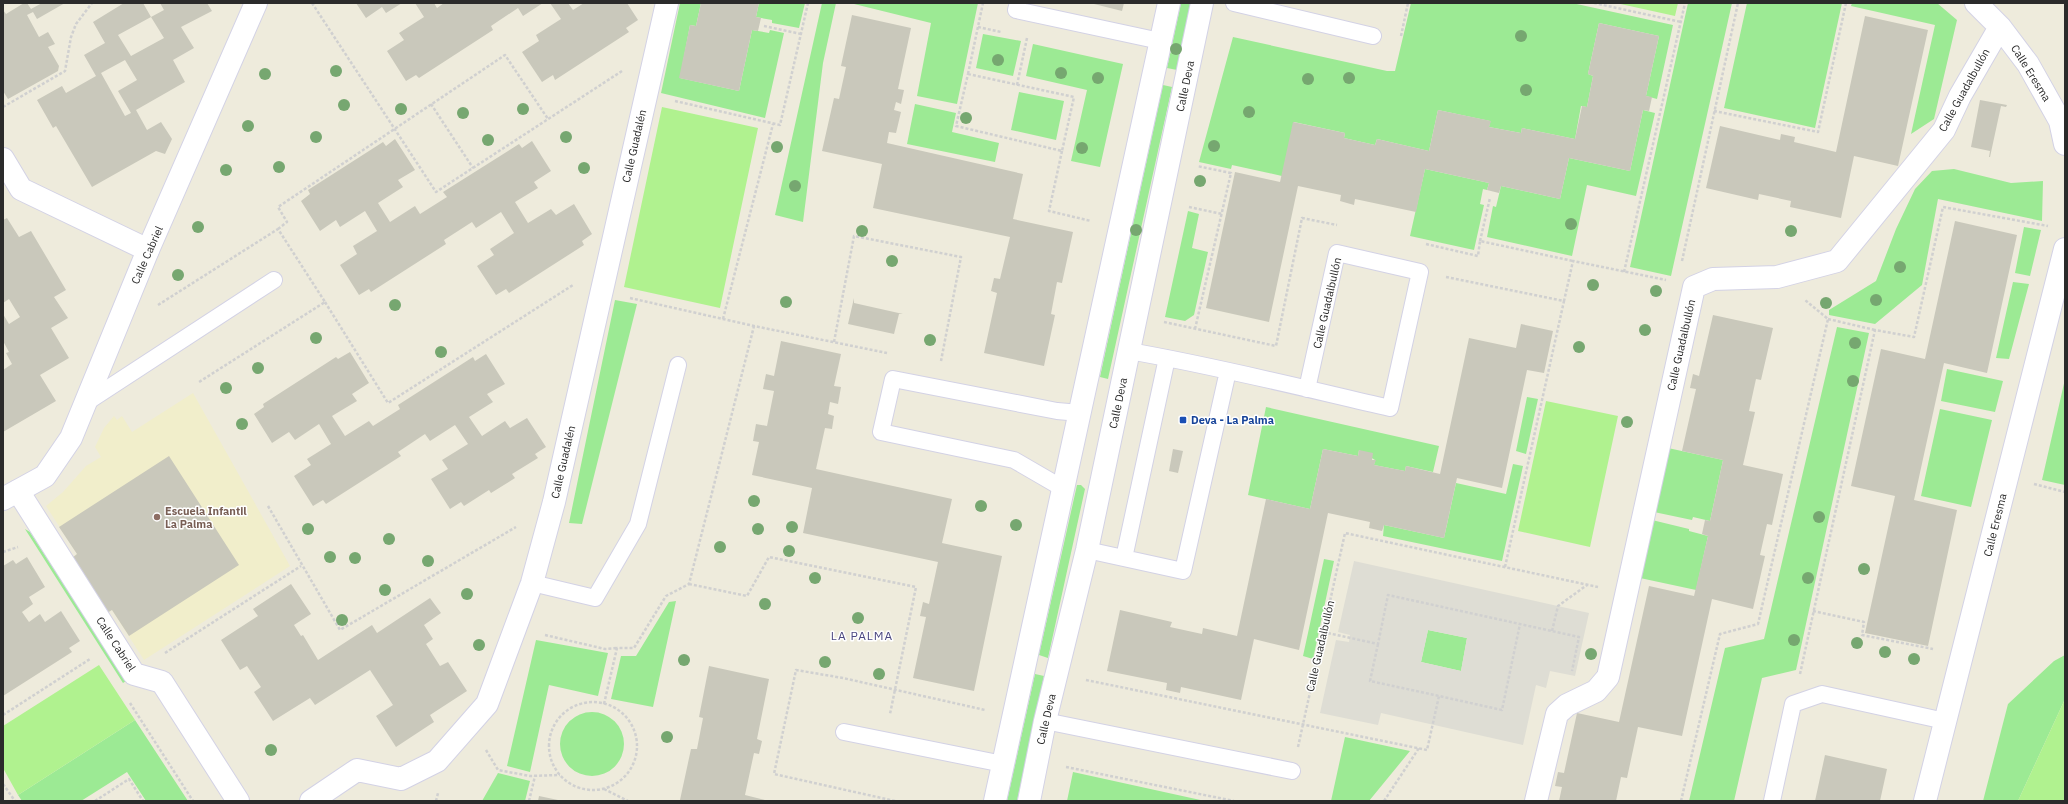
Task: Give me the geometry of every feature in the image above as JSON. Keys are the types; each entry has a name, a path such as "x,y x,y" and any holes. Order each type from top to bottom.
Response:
{"street":[{"name":"Calle Cabriel","path":"238,801 162,682 134,674 11,495 44,476 71,438 148,250 256,3"},
{"name":"Calle Guadalén","path":"311,801 357,770 401,779 438,761 487,704 532,583 559,481 667,3"},
{"path":"995,801 1169,3"},
{"name":"Calle Deva","path":"1029,801 1045,721 1087,550 1202,3"},
{"name":"Calle Eresma","path":"1976,3 2000,27 2028,64 2060,121 2065,144"},
{"name":"Calle Guadalbullón","path":"1536,801 1557,714 1567,705 1596,691 1608,677 1694,287 1713,278 1777,277 1837,260 1944,130 1960,96 2000,27"},
{"path":"6,170 21,189 148,250"},
{"name":"Calle Eresma","path":"1925,801 2065,249"}],"lane":[{"path":"1018,3 1016,10 1160,41"},
{"path":"1234,3 1373,36"},
{"name":"Calle Guadalbullón","path":"1307,389 1337,253 1420,272"},
{"path":"1129,351 1228,371 1390,408 1420,272"},
{"path":"84,404 274,280"},
{"path":"1124,558 1167,358"},
{"path":"532,583 594,598 638,524 678,365"},
{"path":"1087,550 1183,571 1228,371"},
{"path":"1064,489 1014,460 881,432 893,379 1057,411 1080,413"},
{"path":"1772,801 1793,704 1822,694 1945,721"},
{"path":"1045,721 1292,770"},
{"path":"844,732 1003,764"}],"path":[{"path":"3,108 65,71 71,37 76,24 92,3"},
{"path":"312,3 436,192 623,70"},
{"path":"670,100 780,125 808,3"},
{"path":"983,3 956,126 1062,151"},
{"path":"1594,3 1680,22"},
{"path":"1624,272 1685,3"},
{"path":"1681,267 1738,3"},
{"path":"1714,111 1818,132 1846,3"},
{"path":"764,26 801,34"},
{"path":"1017,85 1027,38"},
{"path":"278,228 287,222 278,207 505,55 548,119"},
{"path":"968,74 1074,97 1049,211 1090,221"},
{"path":"431,104 473,168"},
{"path":"723,319 773,124"},
{"path":"1195,329 1231,173 1197,166"},
{"path":"1480,242 1490,198"},
{"path":"1188,207 1222,214"},
{"path":"1777,277 1828,319 1914,337 1943,207 2048,226"},
{"path":"834,342 854,236 961,258 936,387"},
{"path":"1506,567 1573,261 1672,282"},
{"path":"1420,272 1564,301"},
{"path":"325,302 388,404 577,282"},
{"path":"642,300 754,326 895,354"},
{"path":"1681,801 1720,634 1758,624 1828,319"},
{"path":"689,584 754,326"},
{"path":"1793,704 1875,330"},
{"path":"2040,486 2065,492"},
{"path":"268,506 301,566 340,630 519,525"},
{"name":"Calle Guadalbullón","path":"1292,770 1345,533 1602,588"},
{"path":"542,634 605,648 634,648 666,596 689,584 747,596 769,557 916,587 885,740"},
{"path":"139,675 148,664 301,566"},
{"path":"1552,631 1558,606 1587,585"},
{"path":"1520,624 1502,710 1370,681 1388,595 1552,631 1579,637 1571,675"},
{"path":"1813,611 1864,622 1862,635 1939,651"},
{"path":"1323,632 1378,644"},
{"path":"604,704 617,648"},
{"path":"3,715 93,658"},
{"path":"895,801 774,774 796,670 989,711"},
{"path":"1087,680 1303,723 1428,750 1439,696"},
{"path":"127,698 193,801"},
{"path":"596,702 604,704 611,706 623,714 632,726 637,741 636,757 629,771 618,782 603,789 588,790 573,785 560,775 552,762 549,748 551,733 557,720 568,709 582,703 596,702"},
{"path":"485,748 498,770 535,776 560,775"},
{"path":"1384,801 1419,748"},
{"path":"1062,766 1234,801"},
{"path":"529,801 535,776"},
{"path":"95,801 129,779 143,801"},
{"path":"3,784 15,801"},
{"path":"603,789 628,801"}],"shaded area":[{"name":"Escuela Infantil La Palma","path":"193,393 290,566 144,660 112,610 72,558 77,554 46,506 63,492 86,466 101,457 95,447 104,428 114,416 117,420 122,416 132,432"},
{"path":"1354,561 1589,613 1575,676 1550,671 1546,688 1536,685 1523,745 1381,713 1378,725 1320,713 1336,640 1349,642 1350,635 1338,632","holes":["1428,630 1467,638 1461,671 1421,662"]}],"green space":[{"path":"680,3 701,3 696,26 690,25 680,78 739,91 752,30 769,33 770,30 784,33 765,118 661,93"},
{"path":"759,3 805,3 799,28 772,23 772,20 756,17"},
{"path":"822,3 836,3 823,63 803,222 775,215"},
{"path":"850,3 978,3 957,104 917,96 931,23"},
{"path":"1181,3 1191,3 1177,70 1167,68"},
{"path":"1411,3 1572,3 1673,25 1657,99 1646,96 1659,36 1599,23 1588,74 1593,76 1587,107 1581,106 1575,139 1522,128 1521,133 1489,127 1490,121 1438,110 1429,151 1377,139 1375,145 1344,138 1345,133 1294,122 1282,176 1232,165 1231,169 1199,162 1233,37 1387,71 1395,71"},
{"path":"1616,3 1678,3 1675,16"},
{"path":"1688,3 1732,3 1671,276 1630,267"},
{"path":"1747,3 1842,3 1815,128 1724,108"},
{"path":"1852,3 1937,3 1957,20 1934,119 1911,134 1935,25 1851,6"},
{"path":"983,34 1021,41 1013,76 976,68"},
{"path":"1033,44 1123,64 1100,167 1071,161 1087,90 1026,76"},
{"path":"1163,85 1172,87 1108,379 1100,377"},
{"path":"1019,92 1064,101 1056,140 1011,130"},
{"path":"915,104 956,113 952,132 999,143 995,162 907,144"},
{"path":"662,107 758,128 720,308 624,287"},
{"path":"1643,110 1655,113 1636,196 1587,185 1572,256 1487,237 1493,206 1496,207 1501,186 1560,199 1569,158 1630,171"},
{"path":"1425,169 1489,183 1487,190 1483,189 1480,204 1484,205 1474,250 1410,236"},
{"path":"1954,169 2011,183 2043,181 2042,221 1938,199 1922,285 1875,324 1829,315 1829,310 1876,281 1896,229 1915,189 1932,171"},
{"path":"1188,211 1199,214 1192,248 1208,252 1194,315 1185,321 1165,317"},
{"path":"2024,227 2041,230 2030,276 2015,273"},
{"path":"2013,282 2029,284 2009,359 1996,358"},
{"path":"615,300 637,304 582,524 569,523"},
{"path":"1837,327 1869,333 1796,670 1762,678 1734,801 1689,801 1725,648 1764,639"},
{"path":"1947,369 2003,381 1995,412 1941,401"},
{"path":"2065,379 2065,485 2042,480"},
{"path":"1527,397 1538,399 1526,454 1516,451"},
{"path":"1546,401 1618,416 1590,547 1518,531"},
{"path":"1266,407 1439,446 1433,472 1406,466 1405,471 1374,465 1375,460 1359,450 1358,456 1323,449 1310,509 1248,495"},
{"path":"1940,409 1992,420 1971,507 1921,496"},
{"path":"1668,448 1723,460 1710,521 1693,517 1692,520 1654,512"},
{"path":"1513,464 1523,466 1502,561 1383,536 1384,525 1444,538 1456,483 1506,494"},
{"path":"1077,485 1081,485 1085,489 1048,658 1039,655"},
{"path":"1652,520 1689,529 1689,531 1708,536 1696,590 1640,578"},
{"path":"25,529 30,532 126,681 123,683"},
{"path":"1324,559 1334,561 1313,659 1303,656"},
{"path":"676,601 653,707 611,699 621,656 636,656 669,602"},
{"path":"1428,630 1467,638 1461,671 1421,662"},
{"path":"536,640 608,653 598,696 549,685 530,772 507,766"},
{"path":"2065,655 2065,699 2018,801 1983,801 2008,704 2054,661"},
{"path":"99,665 135,720 18,795 3,768 3,726"},
{"path":"1035,674 1044,676 1017,801 1007,801"},
{"path":"2065,699 2065,801 2018,801"},
{"path":"586,712 598,712 615,721 622,732 624,744 622,756 615,767 598,776 586,776 574,771 565,762 560,750 560,738 565,726 574,717"},
{"path":"135,720 188,801 146,801 127,772 81,801 22,801 18,795"},
{"path":"1345,737 1410,751 1369,801 1331,801"},
{"path":"1073,772 1205,801 1067,801"},
{"path":"498,773 530,781 525,801 482,801"}],"building":[{"path":"24,3 27,3 31,9 42,3 65,3 37,19 33,12 27,15 39,37 48,32 55,44 48,47 59,66 58,71 8,99 3,91 3,10 6,14"},
{"path":"124,3 143,3 151,17 164,10 160,3 207,3 212,11 181,27 194,48 173,60 185,82 136,110 147,130 161,122 172,139 165,154 156,151 92,187 56,126 53,128 37,100 62,86 66,93 96,76 84,55 105,43 93,22","holes":["151,17 164,38 131,56 118,35","125,60 137,80 118,91 131,113 125,116 101,73"]},
{"path":"356,3 402,3 386,13 382,7 366,18"},
{"path":"415,3 434,3 437,8 444,3 543,3 523,16 518,8 491,26 493,30 419,78 416,75 406,81 387,51 404,40 399,33 424,17"},
{"path":"550,3 568,3 573,10 584,3 627,3 638,20 626,28 629,32 555,80 553,75 542,82 522,52 539,41 536,35 561,19"},
{"path":"701,3 759,3 756,17 761,18 758,31 752,30 739,91 679,78 690,25 696,26"},
{"path":"1090,3 1124,3 1122,11"},
{"path":"852,15 911,28 898,89 904,90 901,104 896,102 894,110 901,112 896,133 889,132 887,143 1023,174 1013,219 1073,232 1062,283 1057,282 1051,314 1055,315 1044,366 984,353 997,293 991,291 994,278 1000,279 1010,237 873,208 882,164 822,151 834,98 839,99 846,67 841,66"},
{"path":"1865,16 1928,30 1898,166 1854,156 1841,218 1790,207 1791,201 1759,194 1758,200 1706,188 1720,126 1780,140 1781,134 1795,137 1794,142 1836,152"},
{"path":"1599,23 1659,36 1646,96 1652,97 1649,111 1643,110 1630,171 1569,158 1560,199 1501,186 1499,193 1487,190 1489,183 1425,169 1416,212 1355,199 1354,205 1340,201 1341,195 1298,186 1269,322 1206,308 1235,172 1280,182 1293,122 1345,133 1344,138 1375,145 1377,139 1429,151 1438,110 1491,121 1489,127 1521,133 1522,128 1575,139 1582,106 1587,107 1593,76 1588,74"},
{"path":"1980,100 2007,105 2006,107 2001,106 1990,157 1990,151 1971,147"},
{"path":"395,139 415,170 398,180 403,187 378,203 390,222 415,206 420,214 447,197 443,192 519,144 522,148 532,141 551,171 534,182 538,188 515,202 528,223 551,209 556,215 574,204 592,234 582,241 584,245 509,293 506,289 496,295 477,266 494,255 490,249 514,233 501,212 476,228 472,222 444,240 446,244 371,292 369,289 359,295 340,265 357,254 353,246 377,231 365,211 340,227 336,220 320,231 301,201 310,194 308,190 383,142 386,146"},
{"path":"7,218 19,237 31,231 66,290 54,297 68,318 51,328 69,358 40,375 56,401 3,432 3,370 12,364 6,353 9,352 3,341 3,314 9,324 20,317 9,299 3,303 3,220"},
{"path":"1955,221 2017,235 1987,373 1944,363 1914,500 1957,510 1928,646 1865,633 1895,496 1851,486 1881,349 1925,359"},
{"path":"854,298 854,303 903,314 899,314 894,334 848,324"},
{"path":"1713,315 1773,328 1761,380 1756,379 1749,411 1755,412 1743,465 1783,474 1772,525 1767,524 1760,555 1765,556 1753,609 1712,599 1682,736 1638,727 1627,778 1621,777 1616,801 1559,801 1562,787 1555,786 1558,772 1564,773 1577,713 1619,722 1649,586 1694,596 1708,536 1702,534 1705,520 1710,521 1723,460 1682,451 1696,389 1690,388 1693,374 1699,376"},
{"path":"1521,324 1553,331 1544,373 1527,370 1502,488 1457,478 1444,538 1384,525 1382,531 1369,528 1370,522 1328,513 1299,650 1254,639 1241,700 1181,687 1180,693 1166,690 1167,683 1107,671 1120,610 1172,622 1170,627 1202,634 1203,628 1237,636 1266,499 1310,509 1323,449 1358,456 1359,450 1373,453 1372,460 1376,460 1374,465 1405,471 1406,466 1440,474 1469,338 1516,348"},
{"path":"781,341 841,354 834,386 841,387 838,404 830,402 828,414 834,416 832,429 825,428 816,469 952,499 942,543 1002,556 974,691 913,678 926,617 920,616 923,602 929,604 938,562 803,533 812,488 752,475 759,442 753,441 756,424 767,426 774,391 763,389 766,374 774,376"},
{"path":"350,352 369,383 352,394 357,401 332,416 345,436 369,421 373,426 400,409 398,405 473,357 475,361 486,354 505,384 487,394 493,402 469,417 482,436 505,421 510,428 527,418 546,447 535,454 538,458 512,474 515,478 491,493 489,490 464,506 461,502 450,509 431,479 448,469 442,460 468,444 455,425 430,441 425,434 398,452 401,456 326,504 323,500 313,506 294,476 311,465 307,459 331,444 319,424 295,440 289,432 272,443 254,414 264,407 263,404 336,357 338,359"},
{"path":"1173,449 1183,451 1178,473 1169,471"},
{"path":"169,456 239,565 129,636 112,610 107,613 72,558 77,554 59,527"},
{"path":"27,557 45,587 29,597 33,604 22,612 29,622 40,614 45,622 61,611 80,641 69,648 72,652 3,696 3,566 13,560 16,564"},
{"path":"291,584 311,614 294,625 301,636 303,635 318,660 372,625 377,633 430,598 441,613 424,625 433,639 426,644 440,666 448,662 467,691 430,715 434,722 396,747 376,716 393,705 370,670 315,705 310,698 273,721 254,692 261,687 247,666 240,670 221,640 258,616 253,609"},
{"path":"709,666 769,679 757,739 762,741 759,754 754,753 745,795 769,801 680,800 691,749 697,749 703,718 699,717"},
{"path":"1825,755 1887,769 1880,801 1815,801"},
{"path":"539,796 558,800 558,801 538,801"}],"place":[{"name":"Deva - La Palma","path":"1183,420"},
{"name":"Escuela Infantil La Palma","path":"157,517"}],"district":[{"name":"LA PALMA","path":"862,636"}]}
